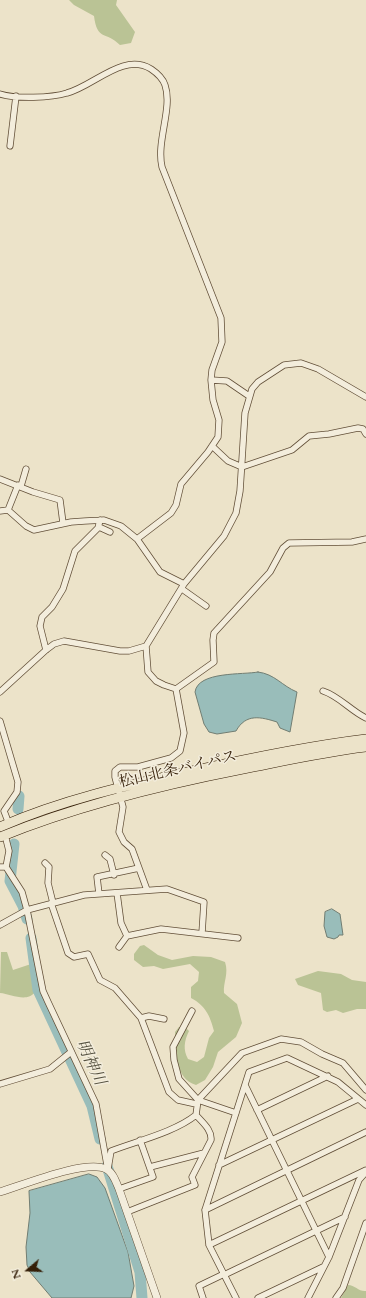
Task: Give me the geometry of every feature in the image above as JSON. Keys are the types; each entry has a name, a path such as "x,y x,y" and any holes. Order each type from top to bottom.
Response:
{"highway":[{"name":"松山北条バイパス","path":"2,833 9,824 117,788 256,757 366,739"},
{"name":"松山北条バイパス","path":"2,833 120,798 209,776 303,756 366,747"}],"street":[{"path":"0,94 16,96 66,94 128,65 146,66 158,74 161,78 166,93 161,147 162,168 221,318 222,342 212,370 211,380 213,400 220,426 218,437 212,446 181,484 176,504 171,514 137,539"},
{"path":"10,146 16,96"},
{"path":"176,689 164,685 148,672 146,646 183,586 206,560 232,524 238,503 245,413 249,396 258,382 284,365 302,363 318,369 366,397"},
{"path":"211,380 227,381 249,396"},
{"path":"212,446 228,461 242,466 292,450 304,438 314,434 329,434 358,428 363,429 366,434"},
{"path":"8,510 26,470"},
{"path":"0,479 33,492 60,500 63,523"},
{"path":"0,511 8,510 26,526 34,530 63,523 100,520 121,526 137,539 160,572 183,586 206,606"},
{"path":"46,650 40,626 42,617 52,607 64,590 75,551 99,527 100,520"},
{"path":"99,527 110,532"},
{"path":"176,689 214,662 214,634 270,572 283,548 289,543 352,542 366,539"},
{"path":"0,692 54,644 64,641 120,651 146,646"},
{"path":"147,890 132,849 124,842 119,832 123,807 117,788 115,771 120,766 138,767 171,758 180,751 184,733 176,689"},
{"path":"323,690 332,694 357,714 366,718"},
{"path":"0,721 11,754 18,782 17,792 4,811 9,824"},
{"path":"2,833 9,851 5,869 14,878 22,892 43,991 96,1104 108,1169 119,1189 157,1298"},
{"path":"105,855 110,859 114,875"},
{"path":"45,863 49,867 48,883 52,903 68,953 74,956 88,954 100,980 115,988 141,1018 169,1092 178,1100 197,1102 236,1113"},
{"path":"99,894 97,877 114,875 121,871 139,868"},
{"path":"0,925 27,910 84,895 147,890 173,891 204,902 202,933"},
{"path":"117,893 121,923 127,936"},
{"path":"119,947 127,936 161,929 238,938"},
{"path":"127,1212 195,1185 192,1177 211,1140 211,1135 207,1128 196,1115 197,1102 190,1090 181,1083 174,1060 174,1047 192,1011"},
{"path":"141,1018 149,1016 164,1019"},
{"path":"197,1102 242,1053 282,1039 301,1042 322,1054 343,1062 366,1090"},
{"path":"0,1084 50,1069 71,1052"},
{"path":"236,1298 209,1245 205,1210 249,1072 287,1058 328,1076 338,1082 366,1105"},
{"path":"257,1110 328,1076"},
{"path":"245,1085 300,1201 329,1257"},
{"path":"219,1165 272,1141 358,1098"},
{"path":"108,1169 111,1151 183,1125 196,1115"},
{"path":"205,1210 366,1132"},
{"path":"119,1189 153,1177 140,1140"},
{"path":"150,1167 204,1153"},
{"path":"0,1192 80,1167 96,1165 108,1169"},
{"path":"209,1245 366,1171"},
{"path":"308,1298 329,1257 359,1180 366,1171"},
{"path":"203,1298 199,1286 345,1217"},
{"path":"336,1298 343,1288 366,1223"},
{"path":"258,1298 323,1267"}],"green space":[{"path":"69,0 117,0 116,5 135,32 131,43 120,45 103,35 97,29 94,16 74,5"},
{"path":"144,945 158,955 172,960 193,956 211,957 225,962 226,974 224,993 237,1004 242,1023 236,1037 218,1052 213,1067 205,1080 196,1085 189,1082 180,1070 176,1055 175,1032 179,1027 185,1027 189,1031 185,1045 185,1052 188,1059 197,1062 204,1057 209,1038 214,1031 207,1012 200,1004 191,998 191,987 198,981 199,972 190,964 163,969 154,966 143,967 134,960 134,954 140,946"},
{"path":"1,952 7,952 13,970 31,964 35,992 32,995 28,997 19,997 0,993"},
{"path":"318,971 341,974 352,980 366,982 366,1009 357,1009 343,1013 336,1010 327,1012 323,1010 321,993 298,985 295,979"},
{"path":"348,1285 366,1291 366,1298 341,1298"}],"water":[{"path":"258,672 269,675 297,692 290,732 280,728 277,722 254,718 244,721 236,731 217,734 209,732 204,724 195,692 198,685 204,680 212,677"},
{"path":"332,909 340,914 343,935 339,935 334,939 327,937 324,926 325,912"},
{"path":"89,1174 97,1177 105,1188 128,1252 134,1286 131,1298 52,1298 30,1272 27,1265 26,1247 30,1213 29,1191"}],"waterway":[{"name":"明神川","path":"18,809 19,796"},
{"name":"明神川","path":"14,844 10,881 23,906 27,919"},
{"name":"明神川","path":"31,938 38,990 92,1106 100,1139"},
{"name":"明神川","path":"107,1166 140,1272 142,1298"}]}
